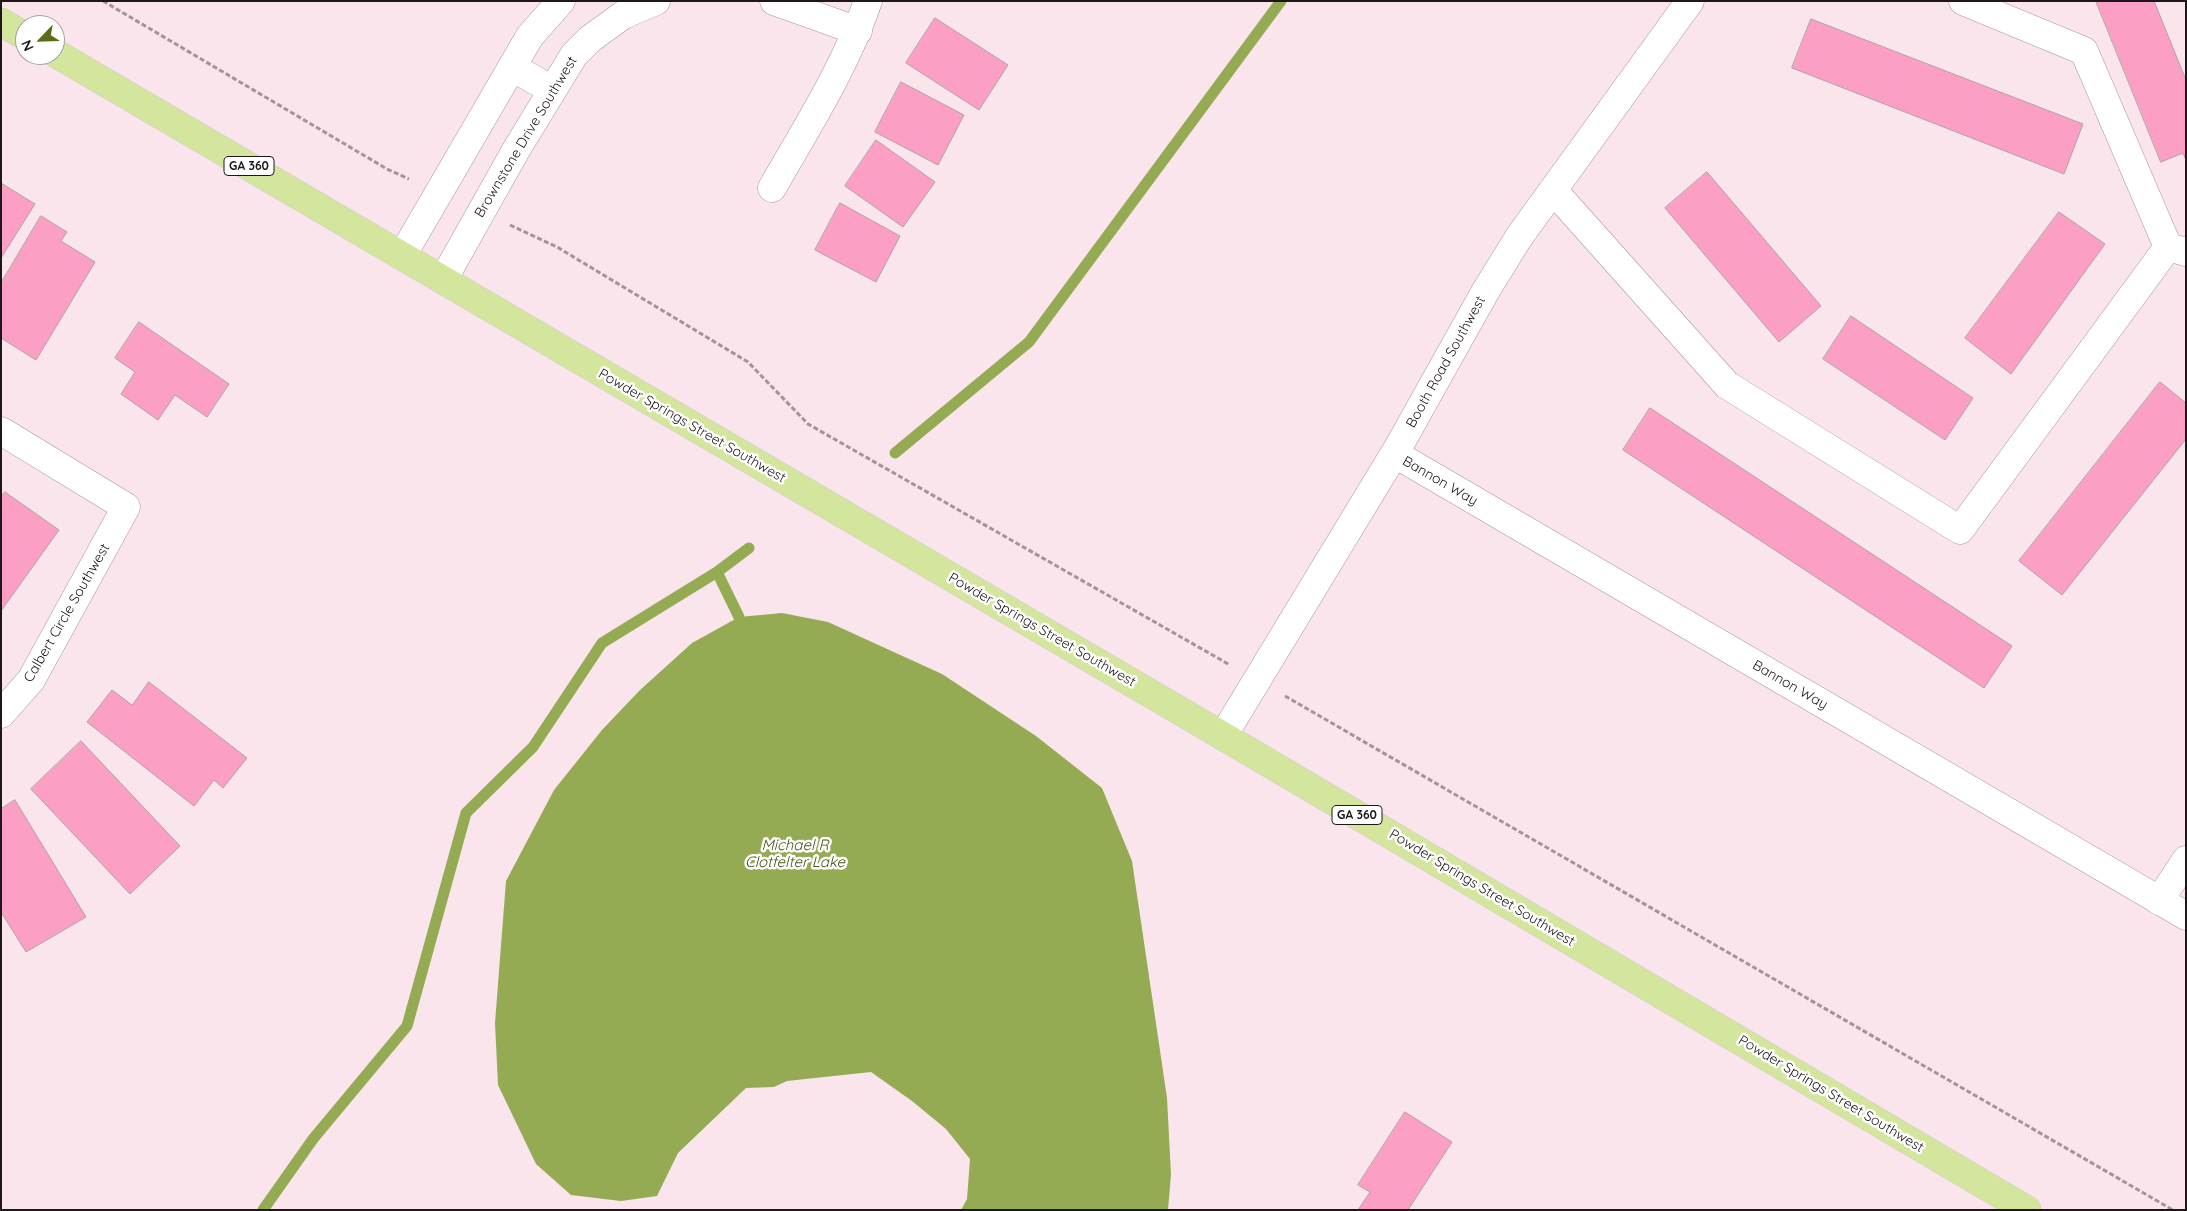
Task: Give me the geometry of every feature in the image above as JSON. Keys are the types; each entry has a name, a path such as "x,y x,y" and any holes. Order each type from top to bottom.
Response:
{"main road":[{"path":"1,22 15,30"},
{"name":"Powder Springs Street Southwest","path":"65,59 1223,736 2027,1210"}],"street":[{"path":"402,256 512,67 536,29 561,1"},
{"name":"Brownstone Drive Southwest","path":"442,280 574,55 590,39 623,15 656,1"},
{"path":"774,1 858,31"},
{"path":"772,188 837,74 858,31 868,1"},
{"name":"Booth Road Southwest","path":"1223,736 1394,454 1485,292 1519,236 1690,1"},
{"path":"1553,190 1727,385 1960,530 2177,250 2084,51 1963,1"},
{"path":"512,67 552,90"},
{"name":"Calbert Circle Southwest","path":"1,431 126,508 31,680 1,714"},
{"name":"Bannon Way","path":"1394,454 2186,916"},
{"path":"2160,901 2186,860"}],"path":[{"path":"103,1 387,169 439,193"},
{"path":"482,212 557,247 748,362 808,424 1327,718 2173,1210"}],"water":[{"name":"Michael R Clotfelter Lake","path":"782,613 828,622 942,674 1036,736 1102,788 1132,861 1167,1098 1171,1174 1168,1210 961,1210 967,1199 970,1159 946,1129 912,1101 871,1072 787,1081 774,1087 746,1088 678,1153 657,1196 621,1201 571,1195 536,1164 498,1085 495,1023 506,881 554,790 602,730 639,691 692,643 739,617"}],"building":[{"path":"2096,1 2154,1 2186,80 2186,160 2183,153 2161,162"},
{"path":"935,18 1008,65 979,110 906,63"},
{"path":"1811,19 2083,124 2064,174 1792,68"},
{"path":"901,82 964,115 938,165 875,132"},
{"path":"876,140 935,182 903,227 845,186"},
{"path":"1707,172 1821,306 1779,342 1665,208"},
{"path":"1,183 35,204 1,258"},
{"path":"840,203 900,236 876,282 815,250"},
{"path":"2059,212 2105,244 2011,374 1965,338"},
{"path":"41,216 67,232 61,241 95,262 36,360 1,338 1,283"},
{"path":"1851,316 1973,398 1945,440 1823,359"},
{"path":"139,322 229,384 207,417 175,395 158,420 121,394 135,372 115,358"},
{"path":"2160,382 2186,403 2186,439 2062,595 2019,561"},
{"path":"1650,408 2012,646 1984,688 1623,450"},
{"path":"5,492 59,530 1,611 1,497"},
{"path":"149,682 247,758 223,788 214,780 194,806 87,722 112,690 132,705"},
{"path":"81,741 180,846 130,894 31,789"},
{"path":"15,800 86,917 26,952 1,912 1,809"},
{"path":"1405,1112 1452,1142 1408,1210 1358,1210 1370,1192 1358,1185"}],"waterway":[{"path":"895,453 1029,342 1281,1"},
{"path":"739,617 717,572 749,548"},
{"path":"263,1210 313,1139 407,1026 466,813 533,747 602,643 717,572"}]}
